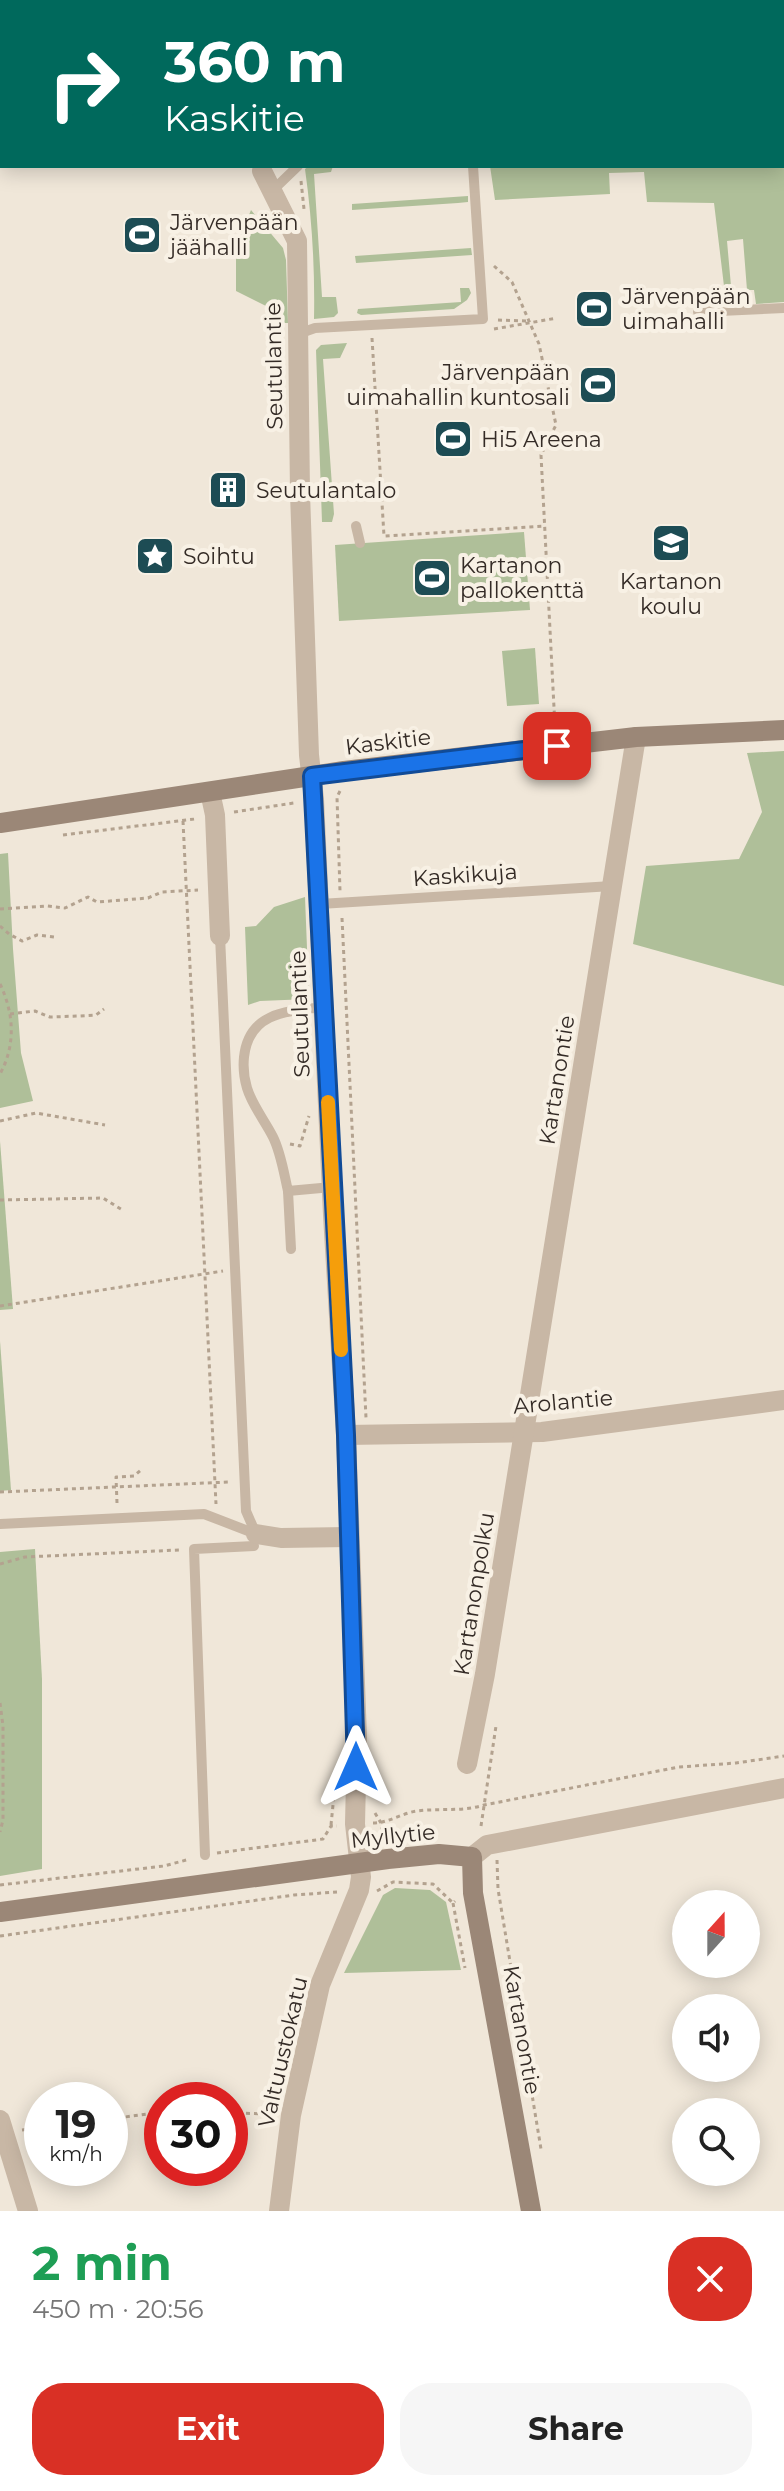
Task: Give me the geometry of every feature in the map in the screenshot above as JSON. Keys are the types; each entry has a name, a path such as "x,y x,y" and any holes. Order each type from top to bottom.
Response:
{"street":[{"name":"Seutulantie","path":"262,171 297,241 300,493 346,1435 357,1738 355,1824 360,1862"},
{"name":"Kaskitie","path":"0,823 312,776 636,737 784,730"},
{"name":"Kartanontie","path":"525,1431 636,737"},
{"path":"210,792 215,815 220,936"},
{"name":"Arolantie","path":"346,1435 542,1432 784,1400"},
{"name":"Kartanonpolku","path":"467,1764 525,1431"},
{"path":"255,1540 348,1537"},
{"name":"Myllytie","path":"0,1912 360,1862 480,1851 784,1788"},
{"name":"Kartanontie","path":"480,1851 473,1893 531,2211"},
{"name":"Valtuustokatu","path":"279,2211 291,2115 320,1985 359,1890 360,1862"},
{"path":"0,2120 28,2211"}],"lane":[{"path":"272,191 296,168"},
{"path":"298,334 315,328 483,319 473,168"},
{"path":"698,312 784,308"},
{"path":"356,526 360,543"},
{"name":"Kaskikuja","path":"320,904 612,886"},
{"path":"220,936 246,1511 255,1540"},
{"path":"291,1249 288,1191 275,1140 247,1089 243,1068 246,1046 251,1031 269,1017 324,1007"},
{"path":"288,1191 332,1187"},
{"path":"0,1524 204,1514 255,1540"},
{"path":"205,1855 194,1549 255,1540"}],"path":[{"path":"494,266 512,282 539,344 556,425 541,455 555,731"},
{"path":"483,319 530,321 557,318"},
{"path":"372,338 384,536 545,526"},
{"path":"61,835 183,821 337,797"},
{"path":"183,821 216,1505"},
{"path":"0,909 65,908 88,897 97,902 148,898 162,892 218,889"},
{"path":"0,926 22,941 37,935 54,937"},
{"path":"0,984 10,1014 12,1040 0,1074"},
{"path":"10,1014 35,1011 50,1017 79,1016 96,1015 104,1009"},
{"path":"275,1140 300,1146 311,1110"},
{"path":"0,1121 36,1113 105,1125"},
{"path":"0,1200 103,1198 124,1211"},
{"path":"0,1306 235,1269"},
{"path":"118,1518 116,1477 134,1476 142,1469"},
{"path":"0,1492 245,1482"},
{"path":"0,1564 25,1557 194,1549"},
{"path":"0,1703 3,1726 3,1820 0,1832"},
{"path":"0,1885 164,1866 205,1855 323,1839 331,1826 381,1823 414,1811 472,1809 679,1767 784,1756"},
{"path":"484,1805 480,1851 498,1861 498,1889 541,2150"},
{"path":"0,1936 294,1895 378,1891 393,1882 433,1884 453,1903 473,1893"},
{"path":"248,2114 291,2115"}],"green space":[{"path":"332,168 331,172 314,174 322,297 336,297 338,313 334,317 314,319 310,206 305,169"},
{"path":"490,168 784,168 784,302 756,304 754,290 747,290 743,239 727,241 731,286 724,286 714,203 647,202 644,172 609,173 610,194 495,200"},
{"path":"468,196 468,202 352,210 352,204"},
{"path":"251,210 283,248 288,323 274,323 272,309 236,291 236,246"},
{"path":"471,248 472,255 356,263 355,256"},
{"path":"460,288 469,288 471,293 454,309 357,313 358,309 461,302"},
{"path":"347,343 340,358 323,359 334,514 332,522 322,522 316,350 321,345"},
{"name":"Kartanon pallokenttä","path":"524,532 530,610 339,621 335,545"},
{"path":"535,648 539,704 507,706 502,651"},
{"path":"784,751 784,986 633,944 646,866 739,859 762,812 747,753"},
{"path":"8,853 21,1053 33,1101 0,1108 0,854"},
{"path":"305,897 309,999 260,1001 248,1005 245,927 256,926 274,907"},
{"path":"0,1141 13,1309 0,1310"},
{"path":"0,1341 11,1490 0,1491"},
{"path":"35,1549 42,1679 42,1869 0,1876 0,1552"},
{"path":"395,1888 430,1890 446,1902 461,1970 344,1973 383,1895"}],"slow traffic":[{"path":"328,1102 341,1350"}],"place":[{"name":"Järvenpään jäähalli","path":"142,235"},
{"name":"Järvenpään uimahalli","path":"594,309"},
{"name":"Järvenpään uimahallin kuntosali","path":"598,385"},
{"name":"Hi5 Areena","path":"453,439"},
{"name":"Seutulantalo","path":"228,490"},
{"name":"Kartanon koulu","path":"671,543"},
{"name":"Soihtu","path":"155,556"},
{"name":"Kartanon pallokenttä","path":"432,578"}],"route":[{"path":"356,1767 346,1435 312,776 557,746"}]}
